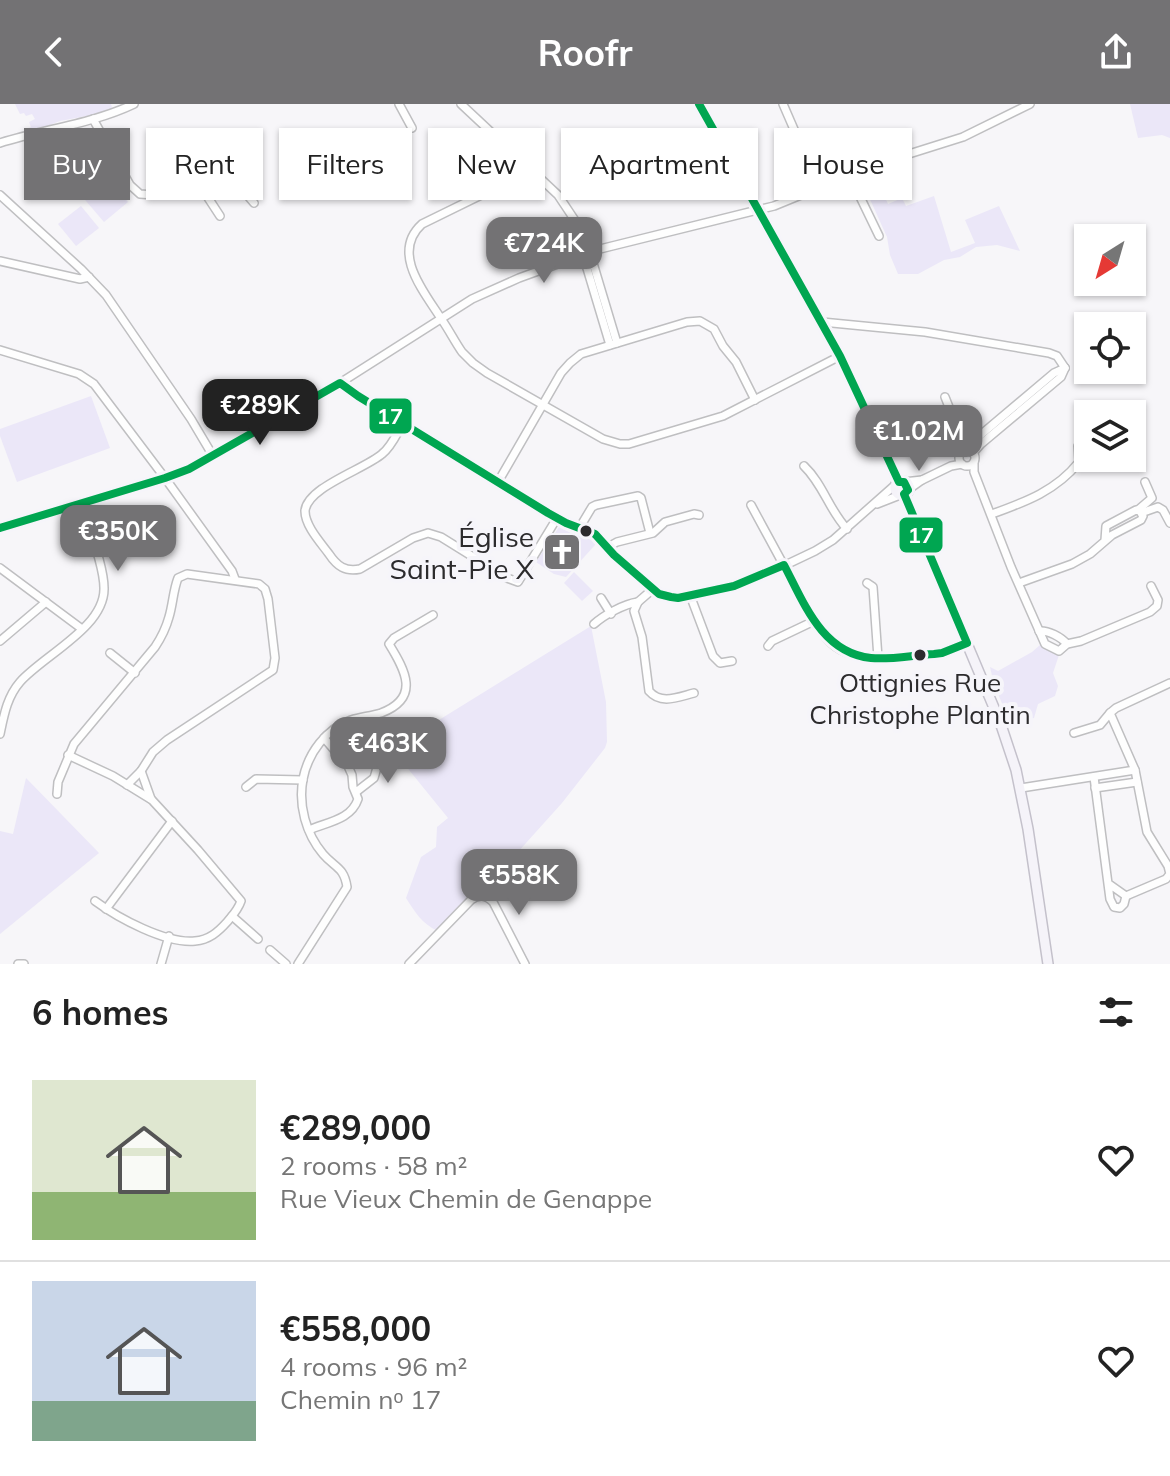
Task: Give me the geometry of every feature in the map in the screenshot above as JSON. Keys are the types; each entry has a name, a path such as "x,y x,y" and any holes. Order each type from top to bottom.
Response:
{"main road":[{"path":"699,104 840,356 902,488 1000,722 1021,788 1048,964"}],"street":[{"path":"0,143 93,119 134,104"},
{"path":"399,104 412,128"},
{"path":"461,104 486,128"},
{"path":"783,104 793,128"},
{"path":"912,154 963,137 1030,104"},
{"path":"93,119 130,185 146,195"},
{"path":"545,182 566,205 577,225 614,344"},
{"path":"0,195 89,277 118,312 213,456"},
{"path":"210,200 220,216"},
{"path":"471,200 422,224 410,243 412,270 459,347 473,363 603,439 625,444 715,419 840,356"},
{"path":"0,528 165,478 213,456 340,383 472,299 519,278 587,254 788,200"},
{"path":"862,200 879,236"},
{"path":"0,261 80,279 89,277"},
{"path":"498,482 561,373 581,354 687,322 704,322 714,329 736,362 755,400"},
{"path":"822,322 925,332 1055,355 1064,366"},
{"path":"0,350 89,379 165,478 235,579"},
{"path":"340,383 557,518 595,534 659,594 671,597 734,586 823,547 877,504 879,498 951,466 981,444 1061,377 1069,357"},
{"path":"945,397 1043,643 1059,651 1067,644 1150,612 1157,606 1158,600 1151,586"},
{"path":"403,423 383,453 310,498 305,512 311,528 335,562 347,569 360,569 413,538 428,533 441,537 518,582 557,518"},
{"path":"804,466 814,475 837,518 847,529"},
{"path":"992,514 1029,501 1063,479 1074,467"},
{"path":"1140,511 1152,498 1145,482"},
{"path":"580,527 592,507 638,496 650,533"},
{"path":"0,734 6,708 19,683 94,618 103,599 104,585 82,504"},
{"path":"751,505 814,621 838,648 857,656 878,658 942,653 967,643"},
{"path":"1019,583 1072,564 1090,554 1105,540 1106,526 1140,511 1158,507 1170,523"},
{"path":"608,547 654,533 665,522 699,515"},
{"path":"216,577 222,559"},
{"path":"0,568 82,629"},
{"path":"57,794 68,755 84,730 135,673 163,633 178,578 187,574 256,582 265,589 274,645 274,668 167,740 153,752 127,785"},
{"path":"867,583 873,587 878,658"},
{"path":"653,589 638,602 634,611 642,637 651,694 665,700 694,693"},
{"path":"690,595 713,656 720,663 732,661"},
{"path":"601,598 611,614"},
{"path":"0,641 46,602"},
{"path":"594,624 628,604 638,602"},
{"path":"298,964 347,887 344,873 314,841 304,814 303,780 311,756 324,738 345,723 377,714 403,698 406,680 402,665 389,644 433,615"},
{"path":"768,646 772,641 814,621"},
{"path":"110,653 135,673"},
{"path":"1074,733 1100,725 1116,708 1170,683"},
{"path":"1110,713 1135,770 1147,832 1170,874 1166,879 1126,896"},
{"path":"1100,725 1118,732"},
{"path":"309,830 350,813 358,802 348,766 324,738"},
{"path":"356,792 374,778 380,757 392,744"},
{"path":"68,755 152,800 241,901 218,931 206,939 187,941 132,924 95,901"},
{"path":"1021,788 1135,770"},
{"path":"141,771 152,800"},
{"path":"1094,777 1110,899 1114,907 1120,908 1126,896"},
{"path":"246,787 256,779 303,780"},
{"path":"1095,788 1137,782"},
{"path":"106,909 172,821"},
{"path":"1109,884 1126,896"},
{"path":"409,964 471,900 479,896 493,902 525,964"},
{"path":"232,916 258,939"},
{"path":"161,964 169,936"},
{"path":"270,950 286,964"},
{"path":"18,964 24,964"}],"shaded area":[{"path":"15,104 111,104 113,111 60,121 42,128 29,128 29,122 35,119 32,114 20,114"},
{"path":"1130,104 1170,104 1170,138 1162,135 1138,138"},
{"path":"934,196 951,252 975,243 965,220 999,206 1020,251 997,245 976,247 918,274 898,274 887,237 870,200 886,200 888,204 903,200 906,206"},
{"path":"85,200 126,200 128,202 104,222"},
{"path":"81,206 99,228 76,246 58,224"},
{"path":"91,396 110,448 17,482 0,429"},
{"path":"559,527 577,536 587,534 597,541 566,577 554,574 536,562"},
{"path":"574,572 593,591 582,601 564,583"},
{"path":"591,626 606,702 605,748 562,803 499,873 438,931 432,928 419,917 406,898 421,857 436,847 437,827 448,818 392,749"},
{"path":"1040,645 1059,655 1053,673 1058,686 1055,696 1038,704 1034,718 1013,727 990,667 998,671"},
{"path":"26,778 99,853 0,934 0,831 13,834"}],"transit line":[{"name":"17","path":"0,528 189,469 340,383 548,513 595,534 659,594 678,598 734,586 784,565 817,624 840,647 854,654 894,658 942,653 967,643 904,494 908,490 904,482 899,482 840,356 699,104"}],"place":[{"name":"Église Saint-Pie X","path":"562,552"},
{"name":"Ottignies Rue Christophe Plantin","path":"920,655"}]}
